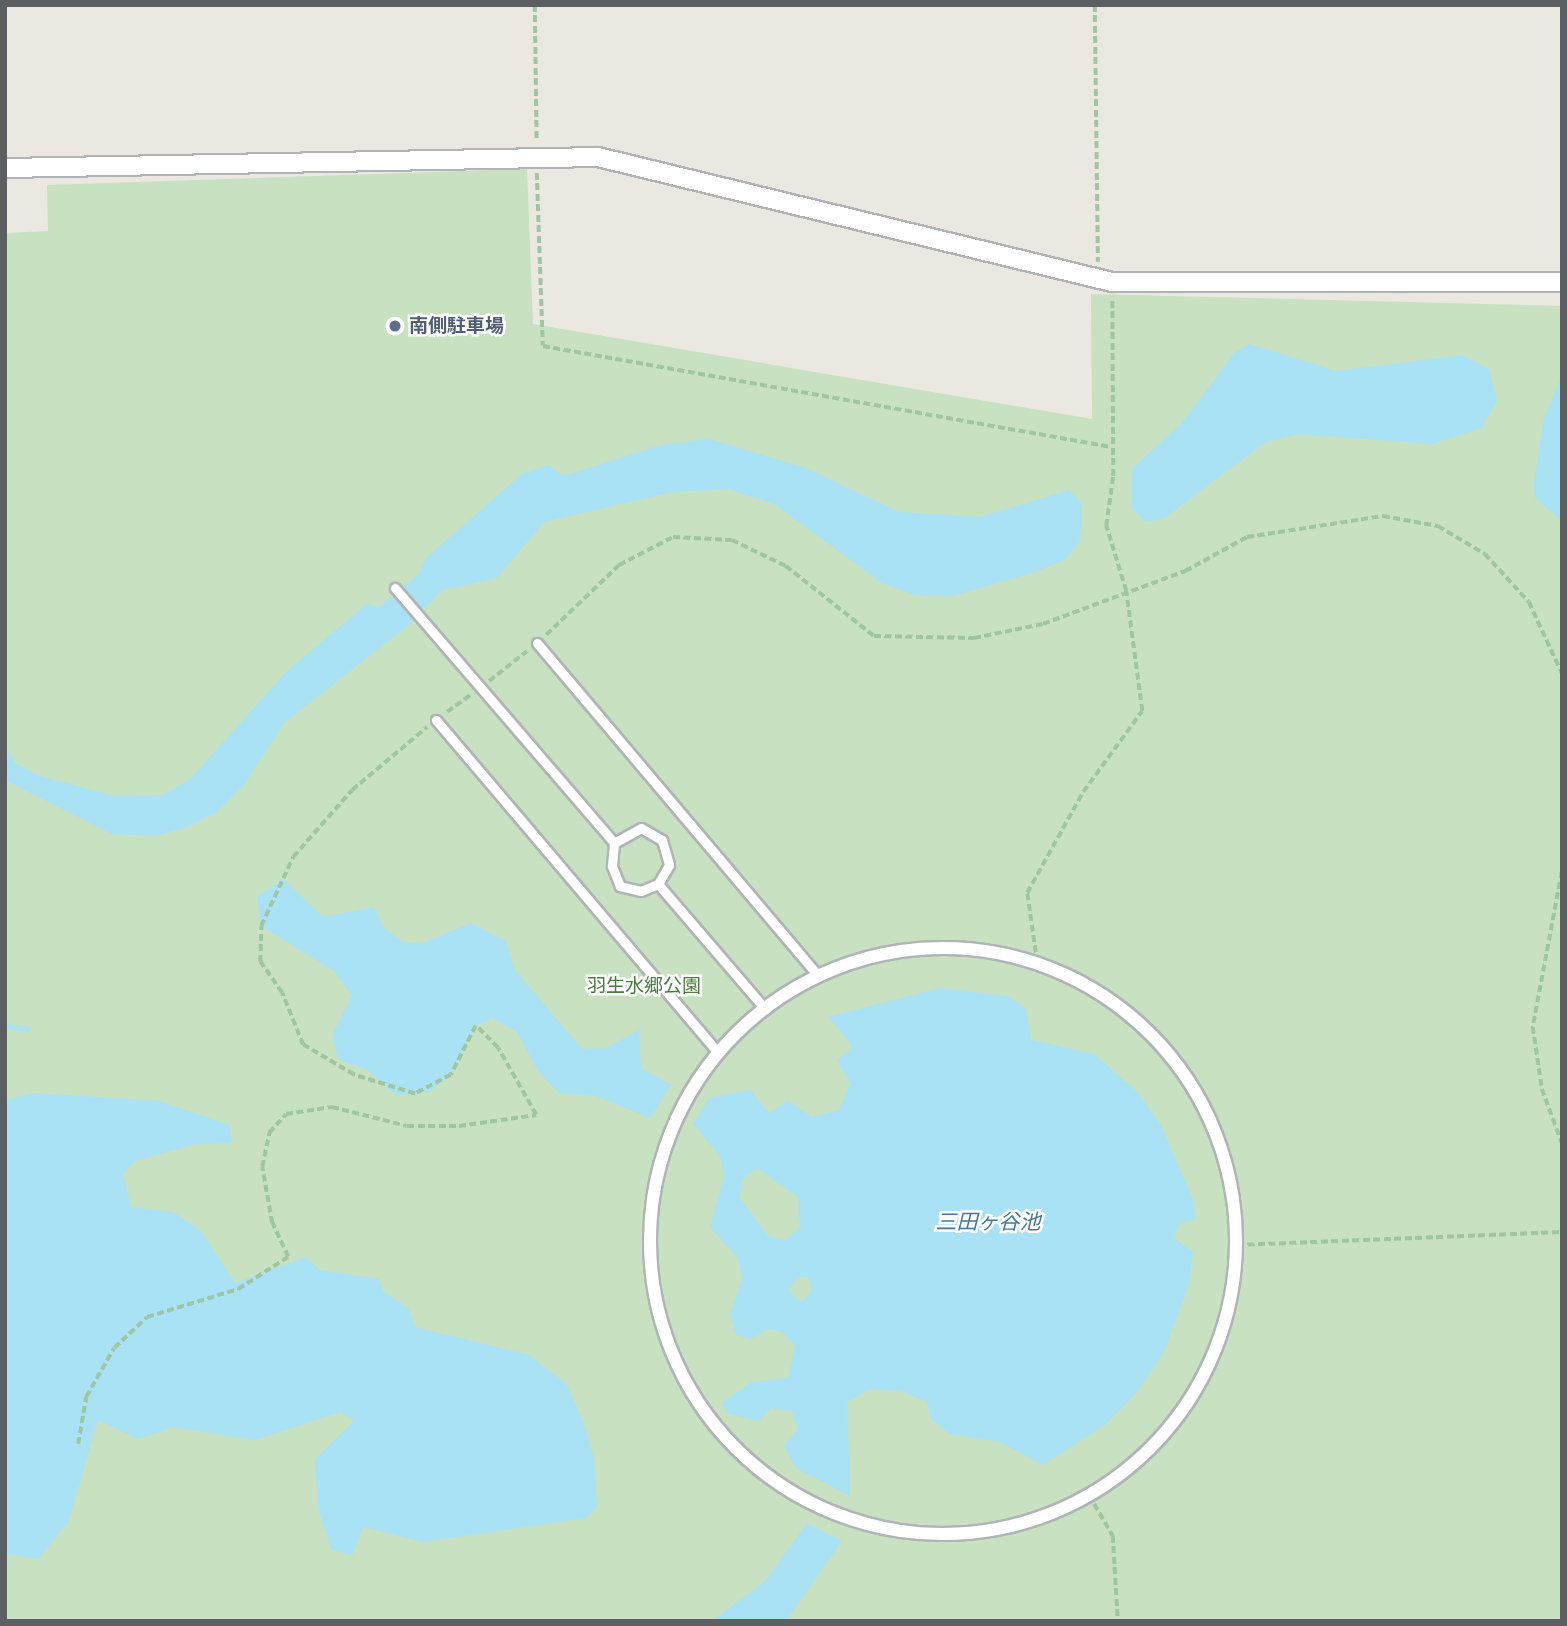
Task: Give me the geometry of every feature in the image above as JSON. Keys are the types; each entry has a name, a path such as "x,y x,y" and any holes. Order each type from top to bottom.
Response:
{"street":[{"path":"5,168 598,158 1105,280 1562,282"},
{"path":"937,949 1037,963 1110,1000 1171,1055 1213,1125 1232,1190 1237,1245 1227,1320 1197,1390 1150,1449 1089,1495 1004,1528 959,1534 891,1529 826,1510 785,1489 717,1430 670,1352 656,1309 650,1230 671,1131 718,1053 765,1009 818,976 860,960 937,949"}],"lane":[{"path":"395,588 614,844 612,866 620,886 641,891 658,884 669,865 662,840 640,828 614,844"},
{"path":"537,643 818,976"},
{"path":"436,720 718,1053"},
{"path":"658,884 765,1009"}],"path":[{"path":"535,5 543,346 1111,447"},
{"path":"1037,963 1027,893 1083,792 1142,710 1126,590 1106,526 1111,447 1095,5"},
{"path":"78,1444 86,1397 114,1348 147,1317 238,1289 288,1257 272,1223 262,1167 269,1133 286,1114 332,1107 407,1126 459,1126 536,1115 498,1048 476,1026 451,1075 415,1094 354,1075 303,1045 282,993 260,962 261,926 293,858 352,790 436,720 537,643 619,565 673,537 732,540 786,566 874,636 974,638 1043,624 1126,590 1185,571 1247,537 1306,524 1383,516 1438,526 1485,554 1529,602 1562,673"},
{"path":"1562,872 1533,1027 1542,1090 1562,1143"},
{"path":"1237,1245 1562,1232"},
{"path":"1089,1495 1113,1536 1118,1621"}],"green space":[{"name":"羽生水郷公園","path":"527,169 533,324 1092,419 1091,294 1562,306 1562,1621 5,1621 5,233 48,231 47,185"}],"water":[{"path":"1249,344 1336,371 1462,355 1489,369 1497,401 1481,428 1432,444 1298,434 1266,442 1163,519 1146,522 1132,509 1132,469 1182,423 1234,353"},
{"path":"1562,375 1562,521 1535,498 1534,483 1544,418"},
{"path":"709,439 806,468 899,512 980,517 1069,490 1082,504 1080,541 1066,559 1035,572 953,596 914,595 882,583 774,504 728,489 672,492 544,522 497,578 442,590 411,623 284,723 244,785 217,812 187,827 154,836 112,834 5,780 9,750 15,763 40,776 114,796 163,795 191,778 287,671 368,603 378,608 419,574 425,559 523,473 548,465 563,476 661,445"},
{"path":"283,879 323,917 374,907 384,928 403,942 423,943 471,923 506,941 515,970 582,1049 606,1048 639,1030 641,1068 671,1085 650,1118 596,1096 559,1093 538,1071 517,1032 493,1018 476,1026 451,1075 428,1093 396,1095 366,1069 339,1060 332,1036 352,995 334,971 261,926 257,897"},
{"name":"三田ヶ谷池","path":"940,988 1008,996 1026,1009 1031,1040 1094,1054 1138,1093 1161,1125 1194,1203 1195,1219 1179,1224 1174,1238 1193,1252 1189,1284 1164,1352 1137,1392 1106,1424 1043,1465 1000,1442 950,1434 931,1419 927,1402 901,1391 870,1389 847,1402 850,1496 796,1468 784,1446 798,1429 792,1411 771,1408 758,1421 729,1414 721,1403 752,1382 788,1378 795,1347 783,1332 767,1329 751,1339 736,1335 730,1314 742,1279 739,1260 710,1227 724,1176 720,1156 693,1124 709,1098 750,1090 770,1114 787,1100 812,1117 839,1110 850,1084 837,1060 853,1047 828,1017","holes":["757,1168 798,1197 800,1227 786,1240 769,1237 739,1197 743,1178","798,1277 808,1277 812,1291 801,1302 788,1291"]},
{"path":"35,1093 159,1101 229,1125 232,1143 196,1144 135,1161 123,1174 131,1207 173,1212 201,1231 235,1283 306,1257 320,1270 379,1279 383,1291 408,1308 415,1327 529,1355 566,1384 582,1418 594,1458 597,1506 586,1518 423,1542 363,1527 352,1556 331,1549 318,1508 315,1459 354,1421 340,1412 255,1440 173,1427 138,1439 98,1420 68,1523 38,1559 5,1554 5,1100"},
{"path":"807,1523 842,1541 786,1621 712,1621 766,1580"}],"waterway":[{"path":"5,1026 28,1029"}],"place":[{"name":"南側駐車場","path":"395,326"}]}
